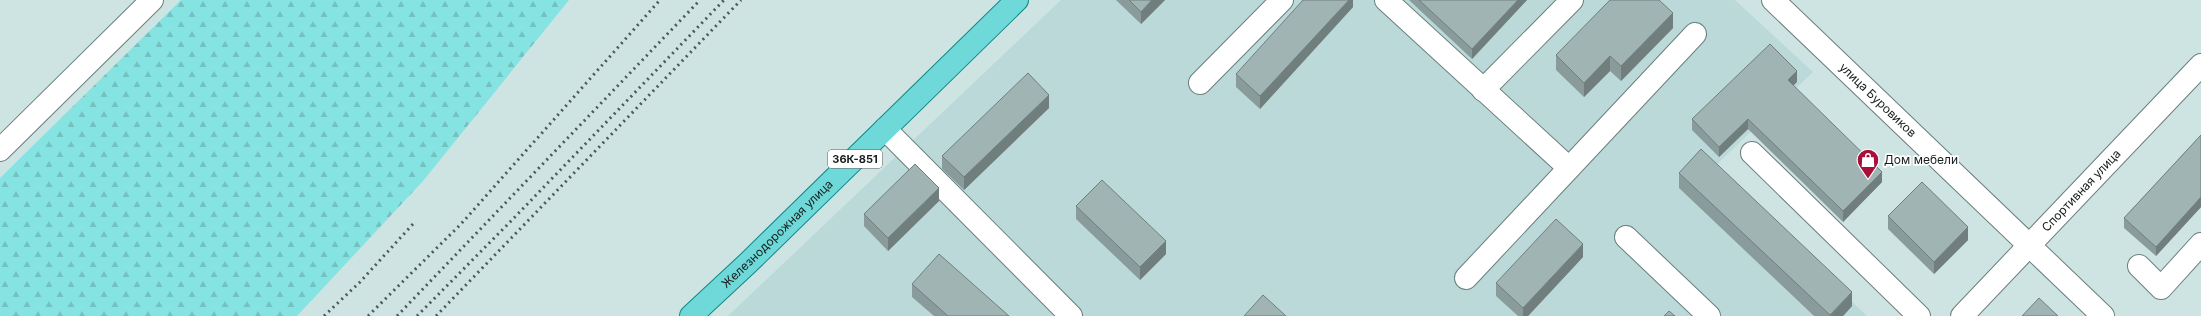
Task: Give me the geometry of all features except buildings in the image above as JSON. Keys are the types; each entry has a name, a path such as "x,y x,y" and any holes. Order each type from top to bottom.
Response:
{"main road":[{"name":"Железнодорожная улица","path":"691,316 1017,0"}],"street":[{"path":"1200,83 1282,0"},
{"path":"1386,0 1569,168"},
{"path":"1484,90 1572,0"},
{"name":"улица Буровиков","path":"1773,0 2103,316"},
{"path":"0,150 142,3"},
{"path":"1466,278 1695,34"},
{"name":"Спортивная улица","path":"1962,316 2201,66"},
{"path":"885,129 1071,316"},
{"path":"1752,153 1919,316"},
{"path":"1626,237 1709,316"},
{"path":"2139,266 2161,288 2201,244"}],"shaded area":[{"path":"1061,0 1735,0 1813,72 1712,169 1867,316 728,316"}],"green space":[{"path":"181,0 569,0 423,181 297,316 0,316 0,178"}],"railway":[{"path":"368,316 461,224 660,0"},
{"path":"397,316 700,0"},
{"path":"417,316 513,219 724,0"},
{"path":"436,316 741,0"},
{"path":"324,316 360,282 413,224"}],"place":[{"name":"Дом мебели","path":"1868,180"}]}
